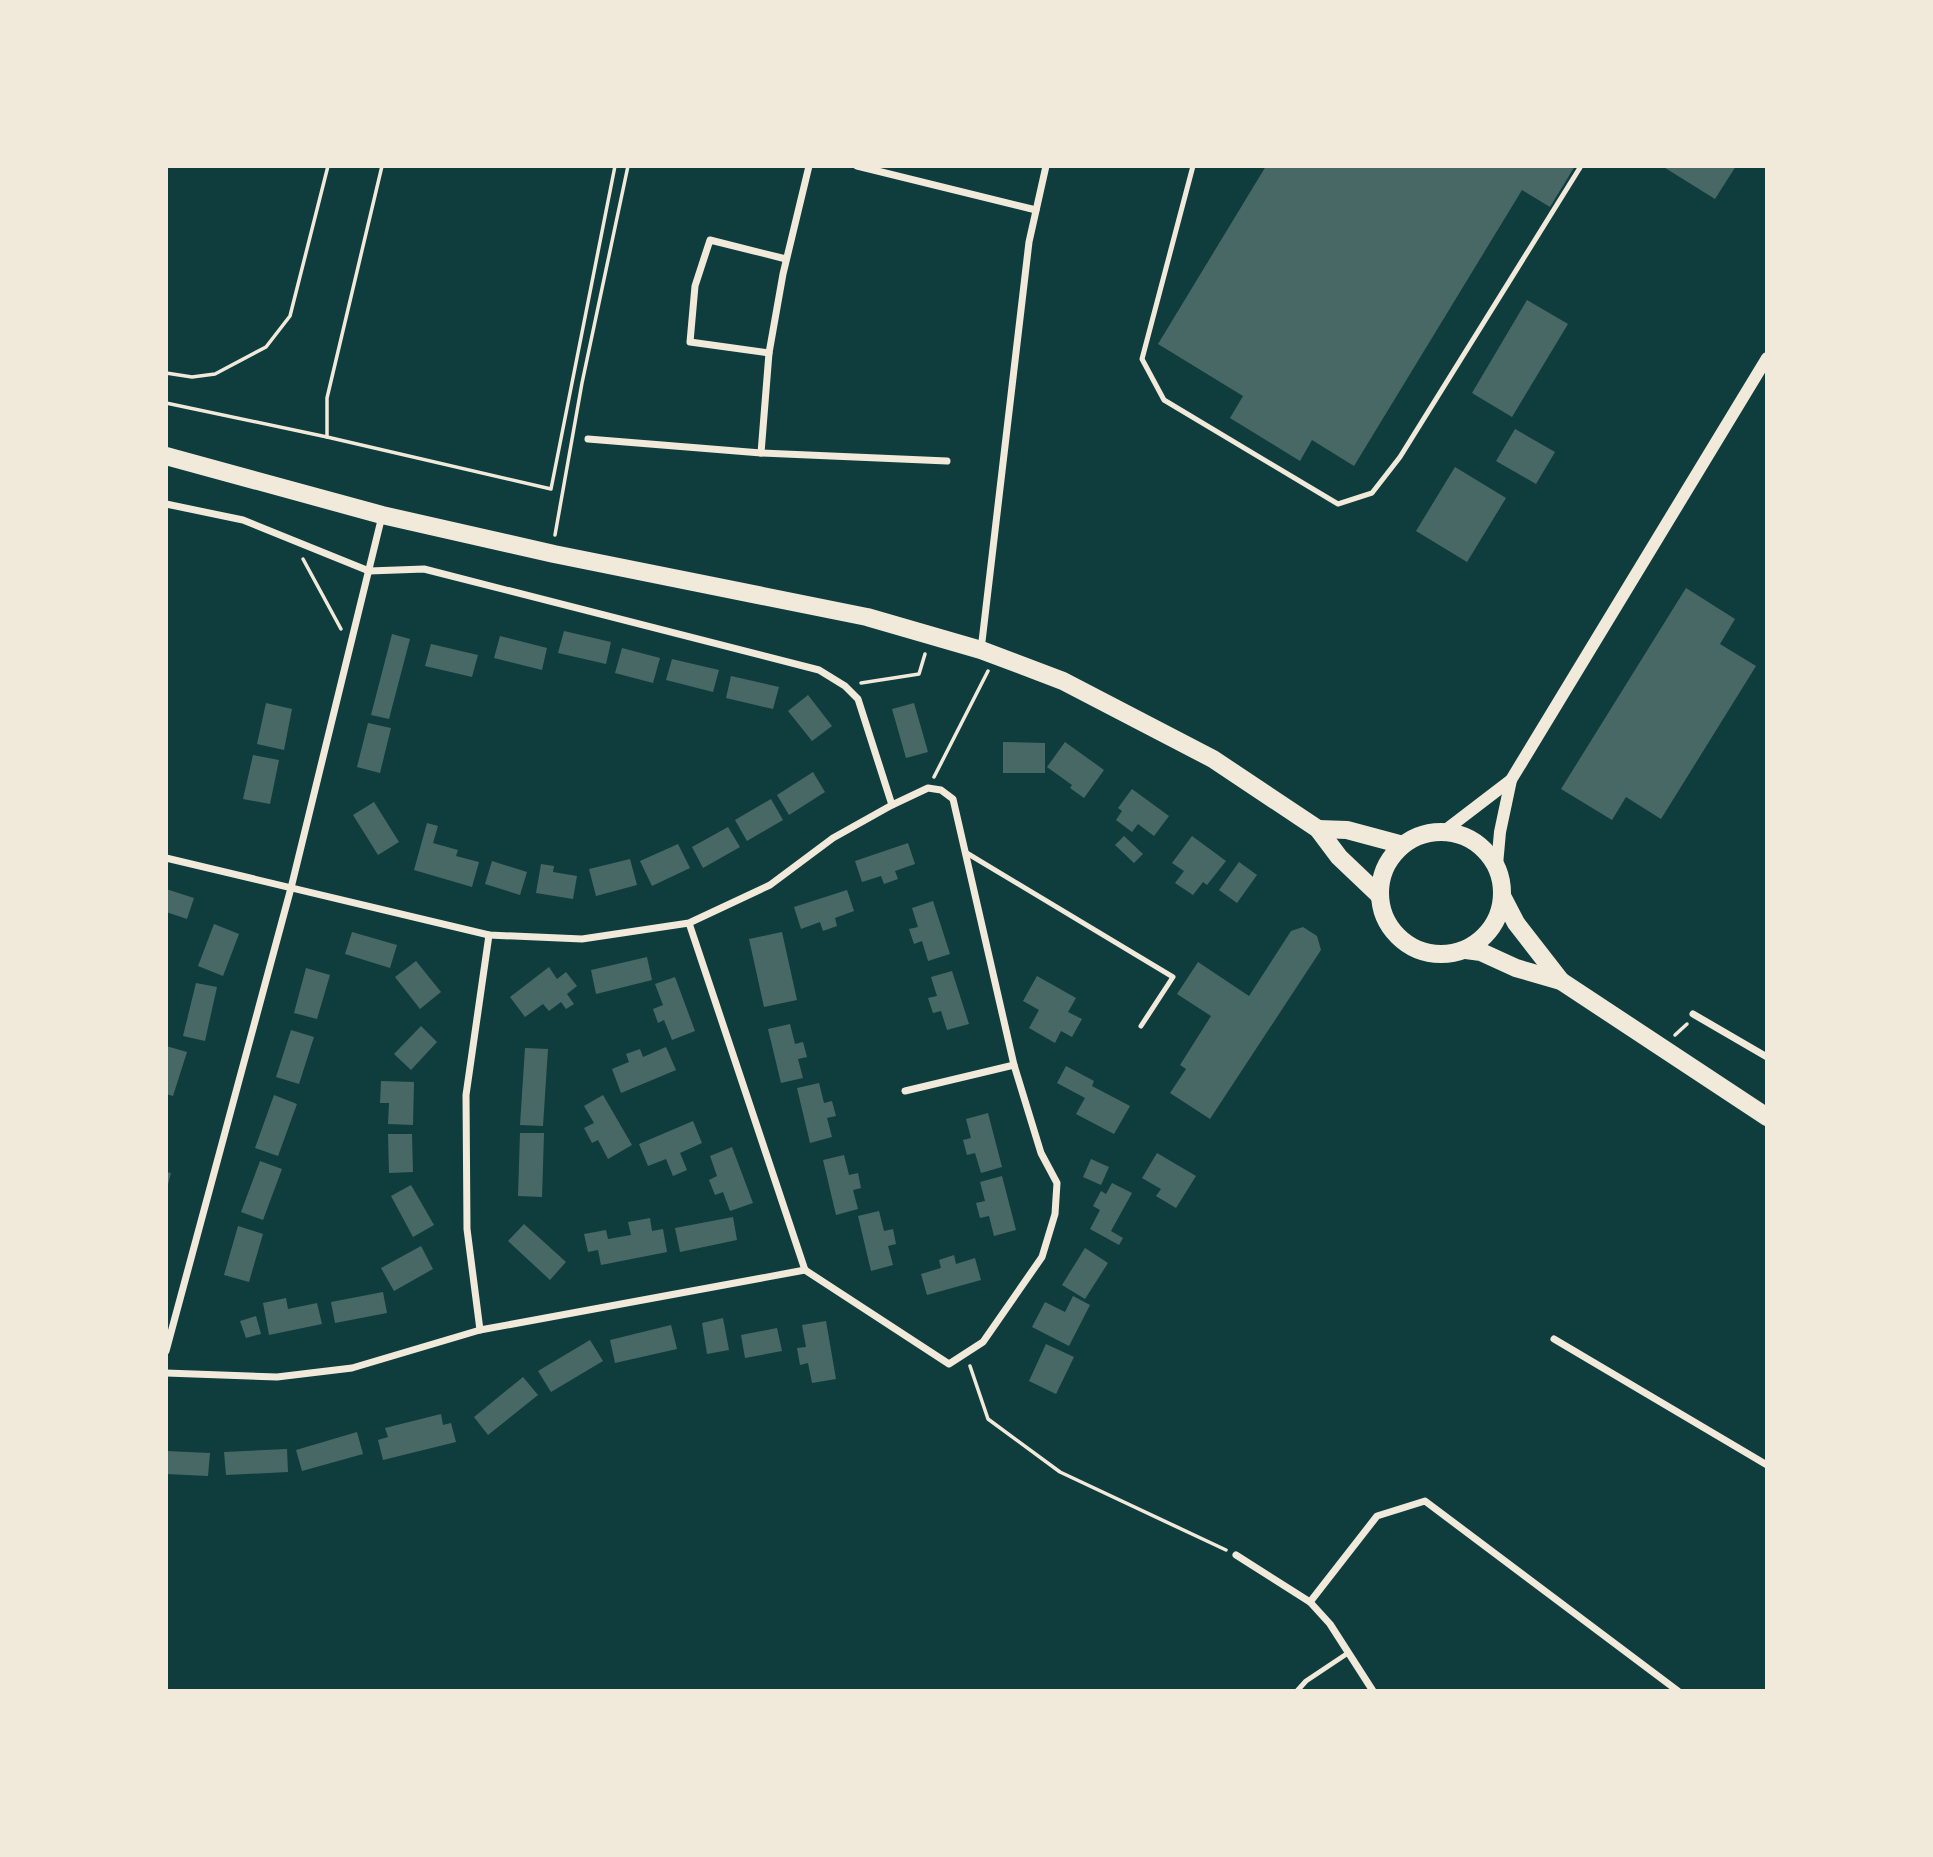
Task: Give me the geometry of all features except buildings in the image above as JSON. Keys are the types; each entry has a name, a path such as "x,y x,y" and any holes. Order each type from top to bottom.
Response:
{"main road":[{"path":"166,456 382,515 554,554 756,592 930,634 988,653 1063,681 1213,759 1318,829 1339,857 1380,896"},
{"path":"1318,829 1347,830 1403,845"},
{"path":"1561,981 1516,923 1503,898 1497,866 1474,841 1457,833 1419,836 1403,845 1385,868 1380,896 1390,928 1416,950 1441,954 1466,950 1482,952 1516,968 1561,981 1767,1117"},
{"path":"1466,950 1492,929 1503,898"}],"street":[{"path":"761,453 769,353 786,259 809,166"},
{"path":"857,166 1036,210"},
{"path":"988,653 1029,242 1046,166"},
{"path":"769,353 690,342 695,286 710,240 786,259"},
{"path":"1497,866 1500,832 1510,780 1767,358"},
{"path":"588,439 761,453 947,461"},
{"path":"166,504 243,520 369,571 424,569 819,670 845,686 858,699 892,805"},
{"path":"166,1351 291,888 382,515"},
{"path":"1443,832 1510,780"},
{"path":"166,858 489,935 583,939 689,923 770,885 833,838 892,805 928,788 941,790 953,799 1014,1065 1041,1153 1057,1183 1055,1214 1042,1256 983,1342 967,1354 950,1364 806,1269 689,923"},
{"path":"480,1330 467,1229 466,1095 489,935"},
{"path":"1693,1014 1767,1057"},
{"path":"905,1091 1014,1065"},
{"path":"166,1373 277,1377 352,1368 480,1330 806,1269"},
{"path":"1554,1339 1767,1465"},
{"path":"1310,1602 1377,1516 1425,1501 1678,1691"},
{"path":"1236,1555 1310,1602 1373,1691"}],"lane":[{"path":"1193,166 1142,359 1164,400 1338,504 1372,493 1400,457 1581,166"},
{"path":"965,852 1173,977 1141,1026"},
{"path":"1297,1691 1306,1681 1348,1653"}],"path":[{"path":"166,373 192,377 215,374 266,346 290,316 328,166"},
{"path":"327,438 327,398 382,166"},
{"path":"166,403 551,489 615,166"},
{"path":"554,554 556,523 582,383 628,166"},
{"path":"293,540 350,646"},
{"path":"845,686 919,674 930,634"},
{"path":"928,788 988,653"},
{"path":"1676,1034 1686,1026"},
{"path":"967,1354 988,1419 1060,1472 1236,1555"}]}
